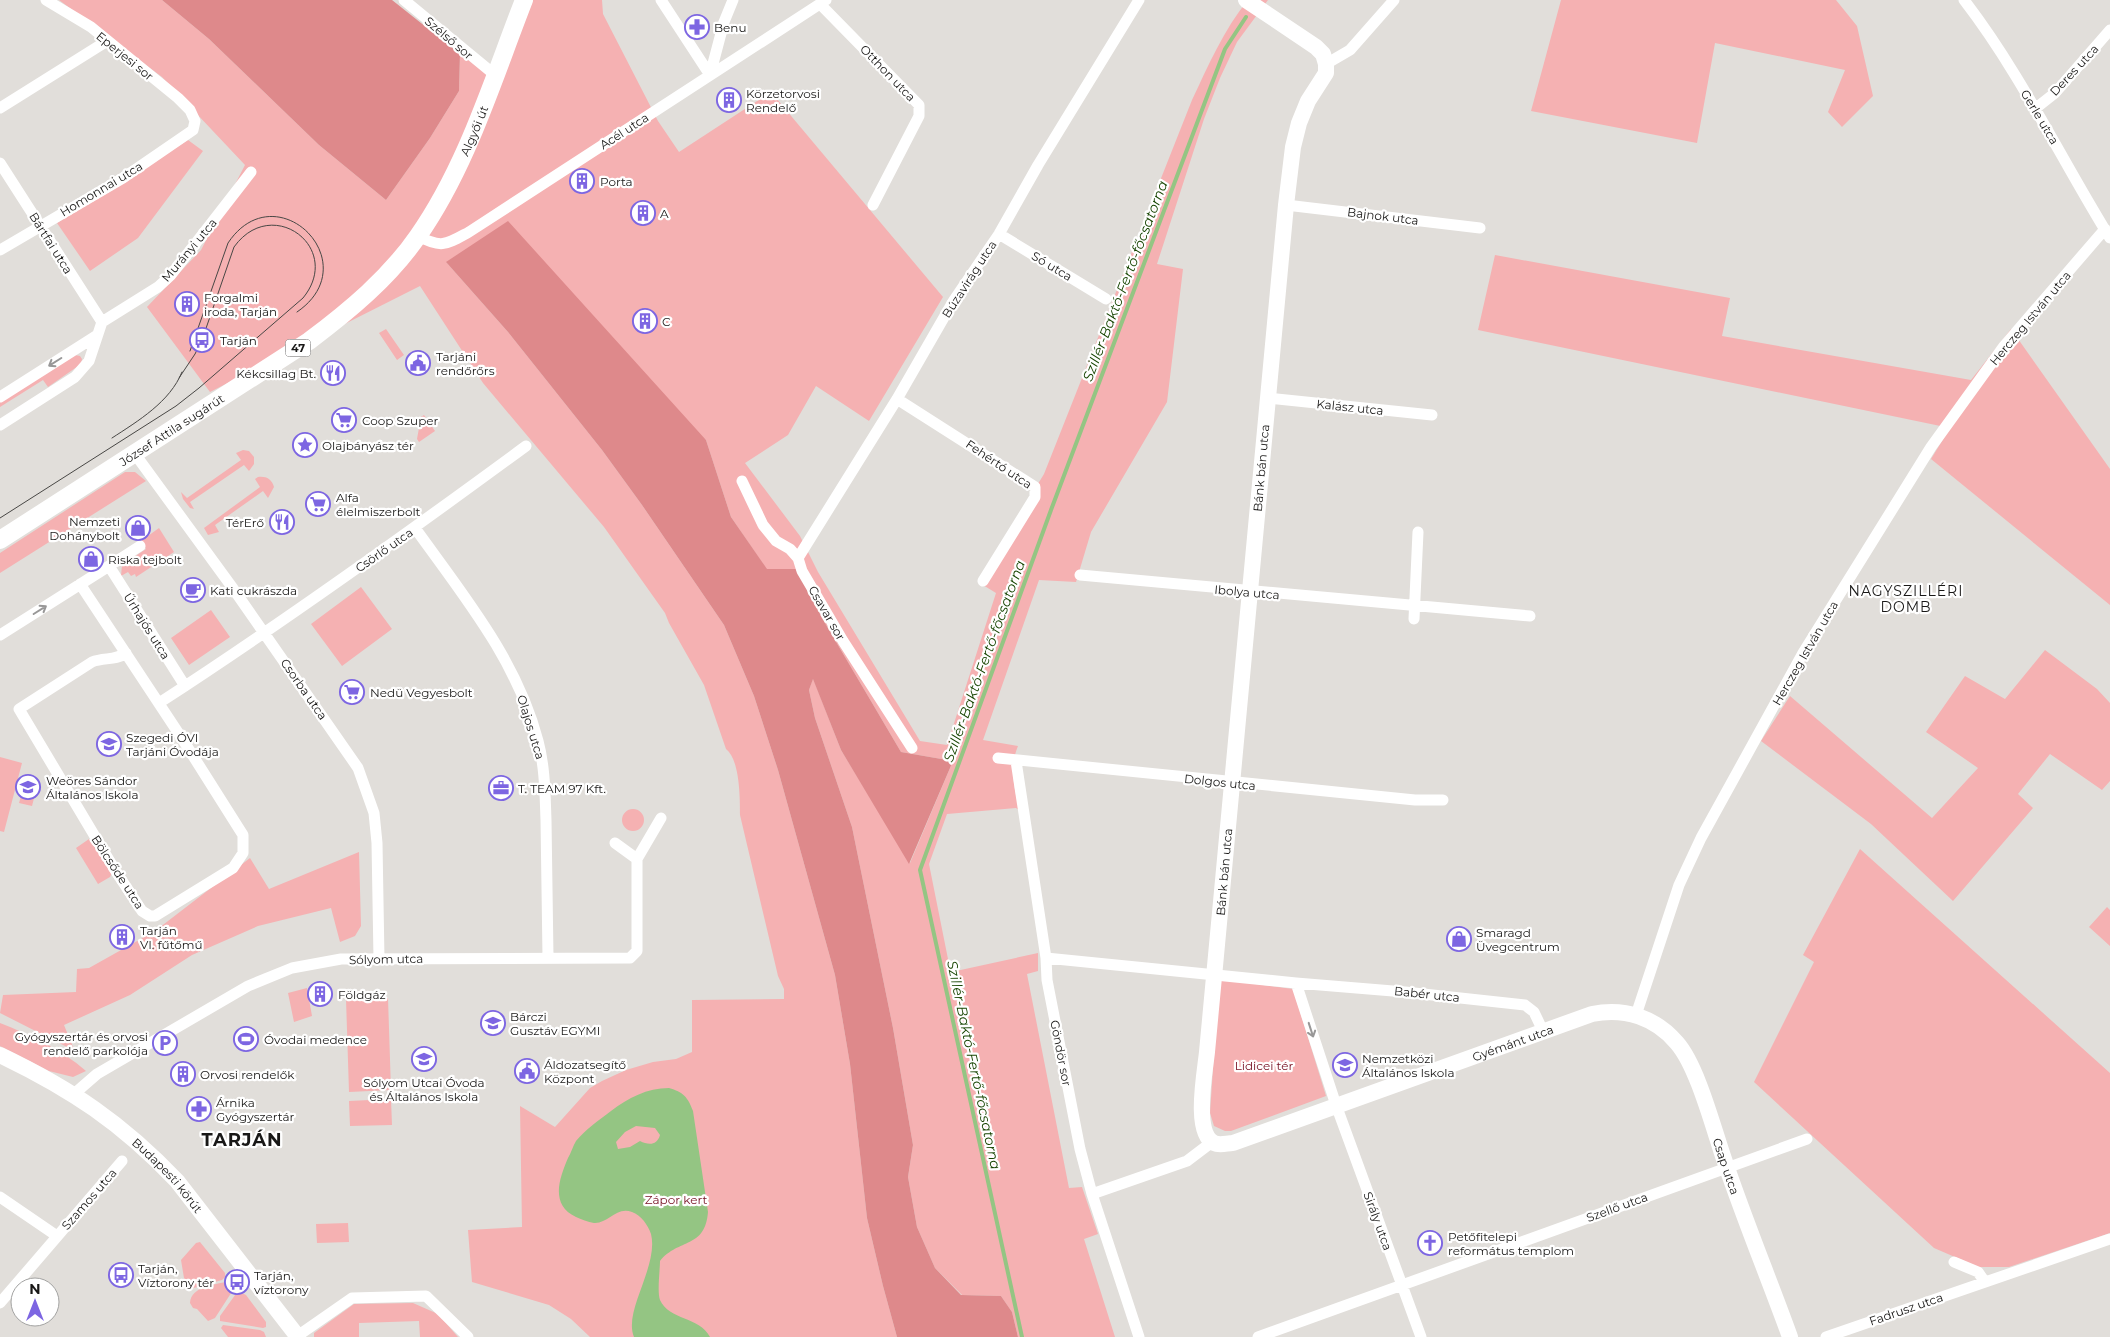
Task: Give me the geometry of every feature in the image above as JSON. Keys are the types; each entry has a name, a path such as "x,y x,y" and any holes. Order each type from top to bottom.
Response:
{"main road":[{"name":"Algyői út","path":"405,253 418,236 450,179 469,139 524,0"},
{"name":"József Attila sugárút","path":"0,540 136,454 315,336 365,296 405,253"}],"street":[{"name":"Eperjesi sor","path":"46,0 91,27 178,98 190,110 195,121"},
{"name":"Szélső sor","path":"404,0 495,75"},
{"path":"661,0 710,75"},
{"path":"710,75 724,22 733,0"},
{"name":"Búzavirág utca","path":"798,558 897,399 954,300 999,234 1038,165 1139,0"},
{"path":"1246,0 1316,47 1323,54 1326,64 1350,50 1394,0"},
{"name":"Gerle utca","path":"1964,0 2036,108 2107,234"},
{"name":"Acél utca","path":"418,236 432,244 440,245 469,232 823,2"},
{"name":"Otthon utca","path":"823,2 919,105 919,116 873,205"},
{"name":"Deres utca","path":"2036,108 2055,93 2110,30"},
{"path":"0,108 107,41"},
{"name":"Bánk bán utca","path":"1215,974 1267,398 1293,146 1299,123 1308,101 1326,73 1326,64"},
{"name":"Homonnai utca","path":"0,250 123,178 193,130 195,121"},
{"name":"Bártfai utca","path":"0,163 102,322"},
{"name":"Murányi utca","path":"102,322 158,287 171,275 251,172"},
{"name":"Bajnok utca","path":"1286,205 1480,228"},
{"name":"Só utca","path":"999,234 1106,299"},
{"name":"Herczeg István utca","path":"1636,1015 1682,877 1701,838 1803,654 1931,447 2004,346 2107,234"},
{"path":"0,425 75,377 89,362 102,322"},
{"path":"0,396 96,336"},
{"name":"Kalász utca","path":"1267,398 1432,415"},
{"name":"Fehértó utca","path":"897,399 1035,487 1035,497 984,581"},
{"name":"Csörlő utca","path":"265,634 416,528 526,446"},
{"name":"Csorba utca","path":"136,454 358,768 374,813 377,842 379,959"},
{"name":"Csavar sor","path":"742,481 763,525 776,541 790,549 798,558 802,571 843,641 912,748"},
{"name":"Olajos utca","path":"416,528 497,643 511,668 530,713 539,742 543,762 545,791 548,957"},
{"path":"1414,619 1418,532"},
{"path":"0,635 140,546"},
{"name":"Űrhajós utca","path":"109,566 185,686"},
{"name":"Ibolya utca","path":"1080,575 1249,592 1530,616"},
{"name":"Bölcsőde utca","path":"80,584 159,703 242,834 243,853 232,868 160,913 150,916 142,911 116,870 19,709 92,662 114,660 126,654"},
{"path":"159,703 265,634"},
{"name":"Dolgos utca","path":"998,758 1232,783 1415,800 1443,800"},
{"name":"Göndör sor","path":"1016,761 1046,958 1047,980 1080,1149 1092,1194 1139,1337"},
{"path":"615,843 637,859 661,818"},
{"name":"Sólyom utca","path":"74,1094 105,1070 248,986 292,968 342,959 630,958 637,951 637,859"},
{"path":"1046,958 1215,974 1296,983 1336,1105 1233,1142 1220,1144 1212,1142 1204,1132 1202,1116 1215,974"},
{"name":"Babér utca","path":"1296,983 1525,1005 1534,1012 1543,1031"},
{"name":"Gyémánt utca","path":"1336,1105 1601,1012 1615,1010 1636,1015"},
{"name":"Csap utca","path":"1636,1015 1670,1035 1686,1054 1790,1337"},
{"name":"Budapesti körút","path":"0,1055 74,1094 131,1136 177,1181 297,1337"},
{"name":"Sirály utca","path":"1336,1105 1421,1337"},
{"name":"Szellő utca","path":"1258,1337 1807,1139"},
{"path":"1092,1194 1187,1161 1212,1142"},
{"name":"Szamos utca","path":"0,1303 122,1161"},
{"name":"Szamos utca","path":"0,1197 57,1236"},
{"name":"Fadrusz utca","path":"1826,1337 2110,1239"},
{"path":"1954,1262 1978,1272 1985,1282"},
{"path":"297,1337 352,1298 426,1296 468,1337"}],"green space":[{"name":"Zápor kert","path":"59,0 162,0 209,39 319,145 386,200 430,138 459,91 460,54 503,77 533,0 602,0 603,14 658,121 679,152 771,92 943,297 869,421 816,386 788,435 745,463 800,536 818,572 920,741 947,745 996,593 978,582 1044,474 1192,100 1210,61 1231,23 1248,0 1268,0 1237,42 1220,78 1204,119 1157,264 1183,269 1167,402 1091,532 1076,582 1039,580 983,740 1018,746 1013,770 1014,786 1020,811 1016,808 947,814 929,864 948,959 956,971 1038,953 1038,971 1027,974 1069,1188 1082,1187 1098,1234 1084,1239 1115,1337 1018,1337 1012,1312 1001,1296 962,1295 935,1268 917,1227 908,1177 913,1145 893,1028 852,827 815,718 809,690 813,678 841,750 910,863 953,761 901,752 822,618 797,569 767,570 731,517 706,440 446,262 508,332 602,450 642,505 724,625 754,696 778,770 835,975 850,1064 867,1218 897,1337 590,1337 571,1319 549,1305 472,1282 468,1230 522,1227 520,1106 555,1127 590,1088 602,1081 626,1070 653,1062 676,1059 692,1052 692,1000 784,999 784,989 778,976 740,815 737,770 731,754 726,749 704,685 665,613 604,527 483,383 420,286 210,392 147,307 201,250 245,165 162,77"},
{"path":"1561,0 1836,0 1857,26 1873,96 1842,127 1828,112 1845,70 1715,43 1697,143 1531,111"},
{"path":"188,140 203,151 138,238 90,271 57,223"},
{"path":"1495,255 1730,298 1722,336 1971,380 2011,329 2110,469 2110,605 1931,459 1950,428 1478,330"},
{"path":"386,329 404,355 397,360 379,333"},
{"path":"75,355 80,356 82,359 81,364 48,387 43,380 0,407 0,402"},
{"path":"424,415 435,431 419,442 417,439 421,417"},
{"path":"243,450 249,451 254,457 254,464 249,471 244,465 190,502 194,509 190,508 183,499 181,492 187,498 241,460 236,453"},
{"path":"125,472 135,472 146,481 0,573 0,553"},
{"path":"264,477 273,484 274,487 268,498 263,491 215,525 219,532 208,535 204,528 260,487 255,479"},
{"path":"159,528 174,552 136,577 135,574 131,576 128,572 121,576 122,565 146,549 141,541"},
{"path":"361,587 392,629 342,666 311,624"},
{"path":"211,610 230,637 189,665 171,638"},
{"path":"2045,650 2097,689 2110,703 2110,781 2102,790 2050,754 2018,794 2033,808 1953,901 1871,824 1761,741 1790,696 1932,818 1978,768 1926,732 1965,676 2005,699"},
{"path":"0,757 22,763 4,832 0,831"},
{"path":"26,779 38,783 32,806 19,803"},
{"path":"633,809 641,812 644,820 641,828 633,831 625,828 622,820 625,812"},
{"path":"89,839 112,873 110,877 98,884 76,848"},
{"path":"1860,849 2110,1073 2110,1233 2009,1267 1978,1267 1934,1248 1754,1082 1814,962 1803,955"},
{"path":"359,852 361,926 355,936 340,942 331,908 258,926 192,955 130,995 64,1025 73,1047 71,1049 0,1013 3,995 76,992 77,969 89,968 155,931 250,858 269,889"},
{"path":"2107,907 2110,910 2110,946 2089,927"},
{"name":"Lidicei tér","path":"1219,979 1293,989 1326,1096 1231,1131 1225,1131 1214,1126 1210,1113"},
{"path":"307,988 312,1016 294,1022 288,993"},
{"path":"388,998 391,1090 349,1092 346,999"},
{"path":"0,1023 45,1043 86,1071 73,1077 49,1071 0,1046"},
{"path":"391,1099 392,1125 350,1126 349,1101"},
{"path":"348,1223 349,1242 317,1243 316,1224"},
{"path":"200,1242 225,1273 225,1277 222,1280 190,1289 185,1284 181,1260 196,1243"},
{"path":"229,1281 235,1287 215,1318 208,1321 197,1309 193,1308 190,1303 191,1297 205,1287"},
{"path":"238,1291 246,1295 266,1322 266,1327 220,1321 220,1316"},
{"path":"413,1303 438,1314 458,1337 420,1337 419,1321 359,1323 359,1337 314,1337 314,1333 354,1304"},
{"path":"223,1325 260,1330 264,1332 266,1337 228,1337 221,1328"}],"shaded area":[{"path":"162,0 392,0 460,54 459,91 430,138 386,200 319,145 209,39"},
{"path":"508,221 706,440 731,517 767,569 797,569 822,618 901,752 953,761 909,864 841,750 813,679 809,690 815,718 852,827 893,1028 913,1145 908,1177 917,1227 935,1268 961,1295 1001,1296 1012,1312 1018,1337 897,1337 867,1218 850,1064 835,975 778,770 754,696 724,625 642,505 602,450 508,332 446,262"},
{"path":"669,1088 681,1093 689,1102 693,1111 708,1212 706,1224 697,1238 675,1249 660,1261 659,1296 664,1307 699,1326 710,1337 634,1337 632,1326 633,1314 650,1260 652,1247 651,1234 648,1227 638,1215 626,1211 621,1211 599,1223 587,1221 568,1212 560,1199 559,1191 562,1174 576,1141 617,1106 645,1092","holes":["636,1126 655,1128 660,1135 659,1139 654,1143 649,1144 640,1141 630,1147 618,1149 616,1142 625,1132"]}],"waterway":[{"name":"Szillér-Baktó-Fertő-főcsatorna","path":"1022,1337 920,870 1051,510 1225,49 1246,17"}],"tram line":[{"path":"190,351 228,243 248,223 269,217 290,220 308,232 319,250 323,270 317,292 297,312"},
{"path":"0,518 176,406 303,298 313,279 315,261 309,246 298,234 283,227 267,226 250,232 234,247 202,340 179,378"},
{"path":"112,438 142,418 161,402 170,393 182,372"}],"place":[{"name":"Benu","path":"697,27"},
{"name":"Körzetorvosi Rendelő","path":"729,100"},
{"name":"Porta","path":"582,181"},
{"name":"A","path":"643,213"},
{"name":"Forgalmi iroda, Tarján","path":"187,304"},
{"name":"C","path":"645,321"},
{"name":"Tarján","path":"202,340"},
{"name":"Tarjáni rendőrőrs","path":"418,363"},
{"name":"Kékcsillag Bt.","path":"333,373"},
{"name":"Coop Szuper","path":"344,420"},
{"name":"Olajbányász tér","path":"305,445"},
{"name":"Alfa élelmiszerbolt","path":"318,504"},
{"name":"TérErő","path":"282,522"},
{"name":"Nemzeti Dohánybolt","path":"138,528"},
{"name":"Riska tejbolt","path":"91,559"},
{"name":"Kati cukrászda","path":"193,590"},
{"name":"Nedü Vegyesbolt","path":"352,692"},
{"name":"Szegedi ÓVI Tarjáni Óvodája","path":"109,744"},
{"name":"Weöres Sándor Általános Iskola","path":"28,787"},
{"name":"T. TEAM 97 Kft.","path":"501,788"},
{"name":"Tarján VI. fűtőmű","path":"122,937"},
{"name":"Smaragd Üvegcentrum","path":"1459,939"},
{"name":"Földgáz","path":"320,994"},
{"name":"Bárczi Gusztáv EGYMI","path":"493,1023"},
{"name":"Óvodai medence","path":"246,1039"},
{"name":"Gyógyszertár és orvosi rendelő parkolója","path":"165,1043"},
{"name":"Sólyom Utcai Óvoda és Általános Iskola","path":"424,1059"},
{"name":"Nemzetközi Általános Iskola","path":"1345,1065"},
{"name":"Áldozatsegítő Központ","path":"527,1071"},
{"name":"Orvosi rendelők","path":"183,1074"},
{"name":"Árnika Gyógyszertár","path":"199,1109"},
{"name":"Petőfitelepi református templom","path":"1430,1243"},
{"name":"Tarján, Víztorony tér","path":"121,1275"},
{"name":"Tarján, víztorony","path":"237,1282"}],"district":[{"name":"NAGYSZILLÉRI DOMB","path":"1906,600"},
{"name":"TARJÁN","path":"242,1140"}]}
